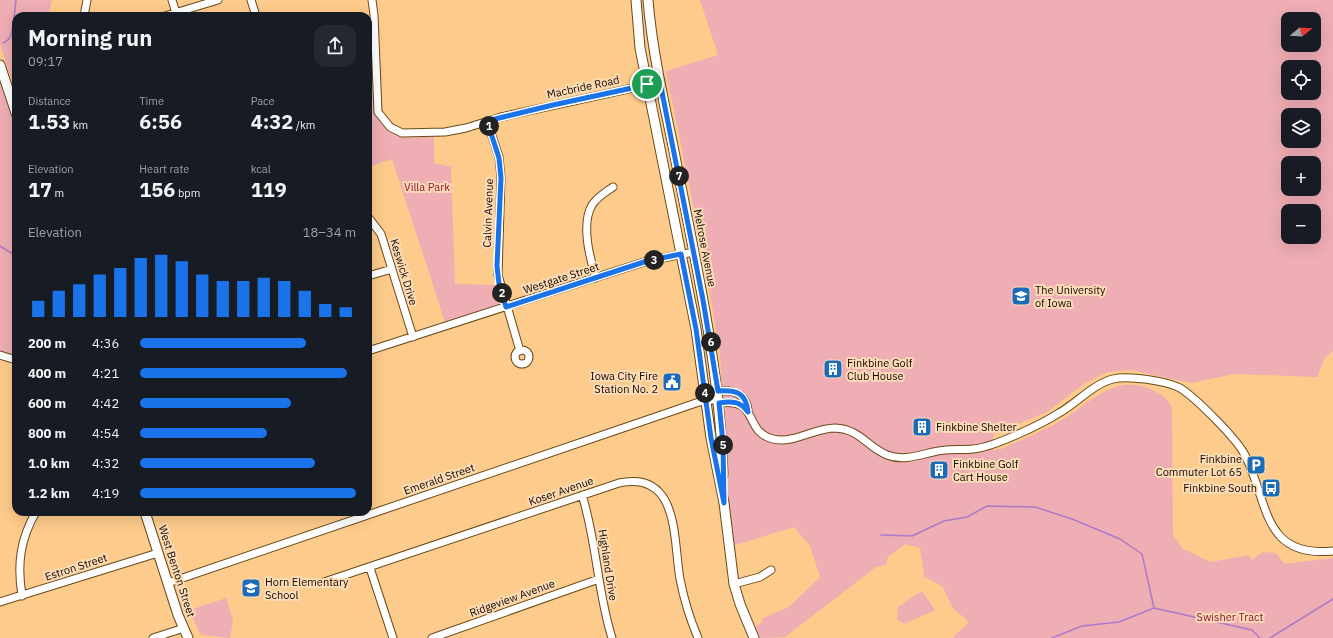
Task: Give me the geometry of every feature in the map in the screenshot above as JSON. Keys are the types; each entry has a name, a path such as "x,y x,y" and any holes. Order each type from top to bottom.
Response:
{"main road":[{"name":"Melrose Avenue","path":"636,0 640,48 696,329 711,438 724,503 734,584 740,604 754,638"},
{"name":"Melrose Avenue","path":"648,0 650,25 660,82 694,252 718,398 723,443 724,503"},
{"path":"0,65 12,92"},
{"name":"West Benton Street","path":"146,516 188,638"}],"street":[{"path":"85,12 87,0"},
{"path":"172,0 176,12"},
{"path":"179,12 218,0"},
{"path":"251,0 255,12"},
{"name":"Macbride Road","path":"372,0 378,112 390,127 402,133 445,132 487,121 660,82"},
{"name":"Calvin Avenue","path":"487,121 499,158 501,178 497,266 499,284 520,351"},
{"path":"596,278 588,242 589,214 597,199 613,187"},
{"name":"Keswick Drive","path":"372,222 381,234 413,337"},
{"name":"Westgate Street","path":"372,351 647,261 694,252"},
{"path":"372,275 392,269"},
{"path":"0,355 12,359"},
{"path":"718,398 736,402 745,407 757,430 771,438 784,440 828,428 843,429 859,434 887,455 905,458 947,449 972,449 990,445 1060,413 1098,386 1113,379 1130,378 1166,384 1179,388 1206,409 1243,452 1274,529 1282,540 1294,548 1306,551 1333,551"},
{"path":"718,398 732,391 739,394 745,398 748,412"},
{"name":"Emerald Street","path":"372,514 718,398"},
{"name":"Koser Avenue","path":"324,582 370,568 582,495 619,483 634,481 649,485 662,494 672,514 683,592 698,638"},
{"name":"Highland Drive","path":"582,495 593,534 602,600 612,638"},
{"path":"22,596 19,578 20,557 26,530 34,516"},
{"name":"Emerald Street","path":"168,583 366,516"},
{"name":"Estron Street","path":"0,602 158,553"},
{"path":"370,568 393,638"},
{"path":"734,584 765,576 771,570"},
{"name":"Ridgeview Avenue","path":"432,638 599,579"},
{"path":"153,638 184,628"}],"green space":[{"path":"0,0 52,0 49,12 12,12 12,81 0,44"},
{"name":"The University of Iowa","path":"700,0 1333,0 1333,351 1325,358 1317,377 1234,374 1191,383 1130,370 1108,372 1084,384 1047,412 993,434 993,450 1001,449 1055,424 1111,388 1123,385 1136,385 1161,394 1168,400 1172,408 1173,535 1183,549 1211,562 1249,555 1252,560 1263,552 1276,553 1285,564 1333,558 1333,638 952,638 969,622 952,607 943,587 924,576 920,548 905,544 888,557 886,565 876,567 785,637 759,638 745,608 740,588 755,627 760,624 763,618 789,607 820,577 810,546 794,527 735,545 737,575 728,506 720,354 704,257 666,71 718,55"},
{"path":"0,77 12,113 12,359 0,355"},
{"name":"Villa Park","path":"372,77 375,107 381,124 395,135 406,137 434,136 434,163 451,167 455,284 495,285 500,301 498,305 445,322 392,159 372,166"},
{"path":"922,591 935,610 904,624 897,619 898,607"},
{"path":"226,598 233,620 230,638 201,635 190,613 190,610"}],"waterway":[{"path":"15,12 16,0"},
{"path":"3,43 9,39 12,30"},
{"path":"0,246 12,254"},
{"path":"881,535 912,536 944,521 967,517 987,506 1035,507 1072,519 1120,539 1142,554 1154,608 1252,630 1260,638"},
{"path":"1270,638 1333,599"},
{"path":"1052,638 1082,626 1119,622 1154,608"}],"place":[{"name":"The University of Iowa","path":"1021,296"},
{"name":"Finkbine Golf Club House","path":"833,369"},
{"name":"Iowa City Fire Station No. 2","path":"672,382"},
{"name":"Finkbine Shelter","path":"922,427"},
{"name":"Finkbine Commuter Lot 65","path":"1256,465"},
{"name":"Finkbine Golf Cart House","path":"939,470"},
{"name":"Finkbine South","path":"1271,488"},
{"name":"Horn Elementary School","path":"251,588"}],"route":[{"path":"660,82 703,300 718,391 732,391 739,394 745,398 747,404 748,412 745,407 736,402 732,401 719,403 723,443 724,503 711,438 696,329 681,254 647,261 506,307 499,284 497,266 501,178 499,158 487,121 647,84 660,82"}],"park label":[{"name":"Swisher Tract","path":"1230,617"}]}
